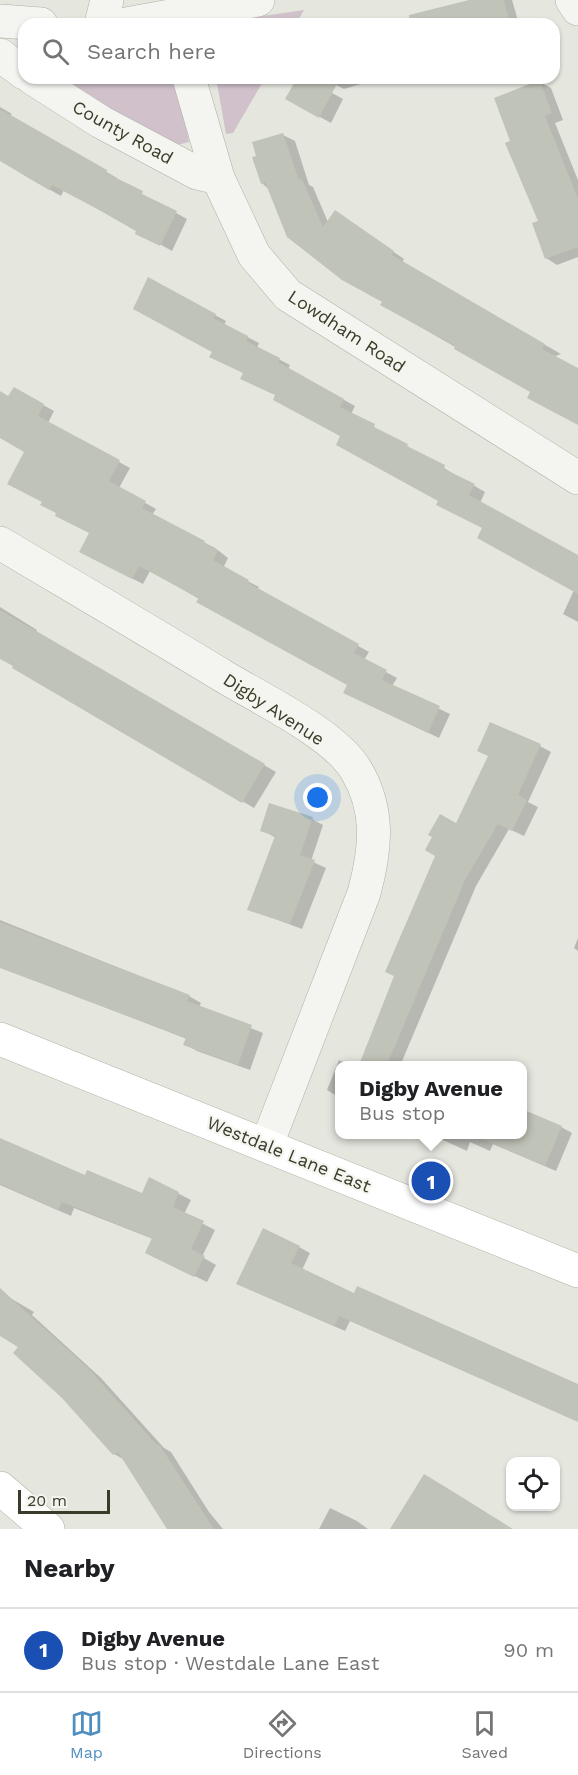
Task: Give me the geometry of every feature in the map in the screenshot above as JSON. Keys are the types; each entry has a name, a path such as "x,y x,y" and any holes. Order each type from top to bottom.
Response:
{"street":[{"path":"102,18 107,0"},
{"path":"182,18 258,0"},
{"path":"572,0 578,9"},
{"path":"0,21 18,22"},
{"path":"0,55 1,59 18,69"},
{"name":"County Road","path":"41,84 101,122 197,173 218,178"},
{"name":"Lowdham Road","path":"191,84 218,178 254,255 288,295 578,478"},
{"name":"Digby Avenue","path":"0,543 307,726 355,768 370,801 376,832 373,863 364,893 267,1144"},
{"name":"Westdale Lane East","path":"0,1039 267,1144 578,1271"},
{"path":"0,1488 48,1529"}],"shaded area":[{"path":"304,10 299,18 249,18"},
{"path":"65,84 177,84 189,142 173,146"},
{"path":"217,84 262,84 233,133 226,134"}],"building":[{"path":"469,0 504,0 508,18 409,18 409,15"},
{"path":"294,84 337,84 319,118 285,99"},
{"path":"530,84 541,84 552,113 545,116 578,199 578,247 545,259 532,223 538,221 505,143 510,141 494,98"},
{"path":"0,109 107,170 106,173 143,191 142,194 177,211 160,246 135,234 136,231 103,212 52,185 49,190 0,161"},
{"path":"283,133 299,180 302,179 323,227 335,210 394,251 392,255 545,344 542,349 578,368 578,425 527,398 530,392 454,349 455,346 380,305 382,302 342,280 287,237 265,182 261,184 252,157 256,156 252,142"},
{"path":"148,277 216,314 213,318 248,336 246,341 280,358 278,362 344,399 340,407 375,424 374,427 445,465 444,469 475,484 469,495 578,555 578,594 477,538 482,528 436,505 438,501 336,445 340,436 273,400 275,395 240,379 243,373 209,357 212,352 133,309"},
{"path":"14,387 44,404 38,416 120,460 109,481 146,501 142,508 218,550 213,560 249,580 247,582 359,644 354,653 387,670 382,680 440,706 428,733 343,693 347,685 196,602 199,598 139,566 132,579 79,552 89,533 55,516 56,513 40,505 42,502 7,484 24,452 0,438 0,391 8,396"},
{"path":"0,610 265,764 242,803 0,659"},
{"path":"490,722 541,744 518,795 527,800 512,831 498,824 465,880 389,1061 361,1061 394,976 385,972 435,856 425,850 432,837 428,835 440,814 456,823 488,756 477,751"},
{"path":"269,803 313,817 300,855 315,860 290,924 247,910 275,836 260,831"},
{"path":"0,922 190,995 187,1001 252,1025 238,1065 183,1045 186,1038 0,968"},
{"path":"527,1111 562,1126 545,1166 481,1139 527,1139"},
{"path":"0,1138 85,1175 87,1170 142,1193 149,1177 179,1192 173,1207 204,1221 191,1249 205,1256 194,1277 145,1253 152,1238 62,1202 58,1210 0,1184"},
{"path":"263,1228 300,1246 291,1263 354,1293 357,1286 578,1384 578,1422 339,1316 334,1326 236,1284"},
{"path":"0,1288 90,1370 157,1445 159,1444 214,1529 167,1529 118,1452 113,1455 62,1398 13,1353 18,1347 0,1336"},
{"path":"424,1474 452,1491 513,1529 390,1529"}],"place":[{"name":"Digby Avenue","path":"431,1181"}]}
